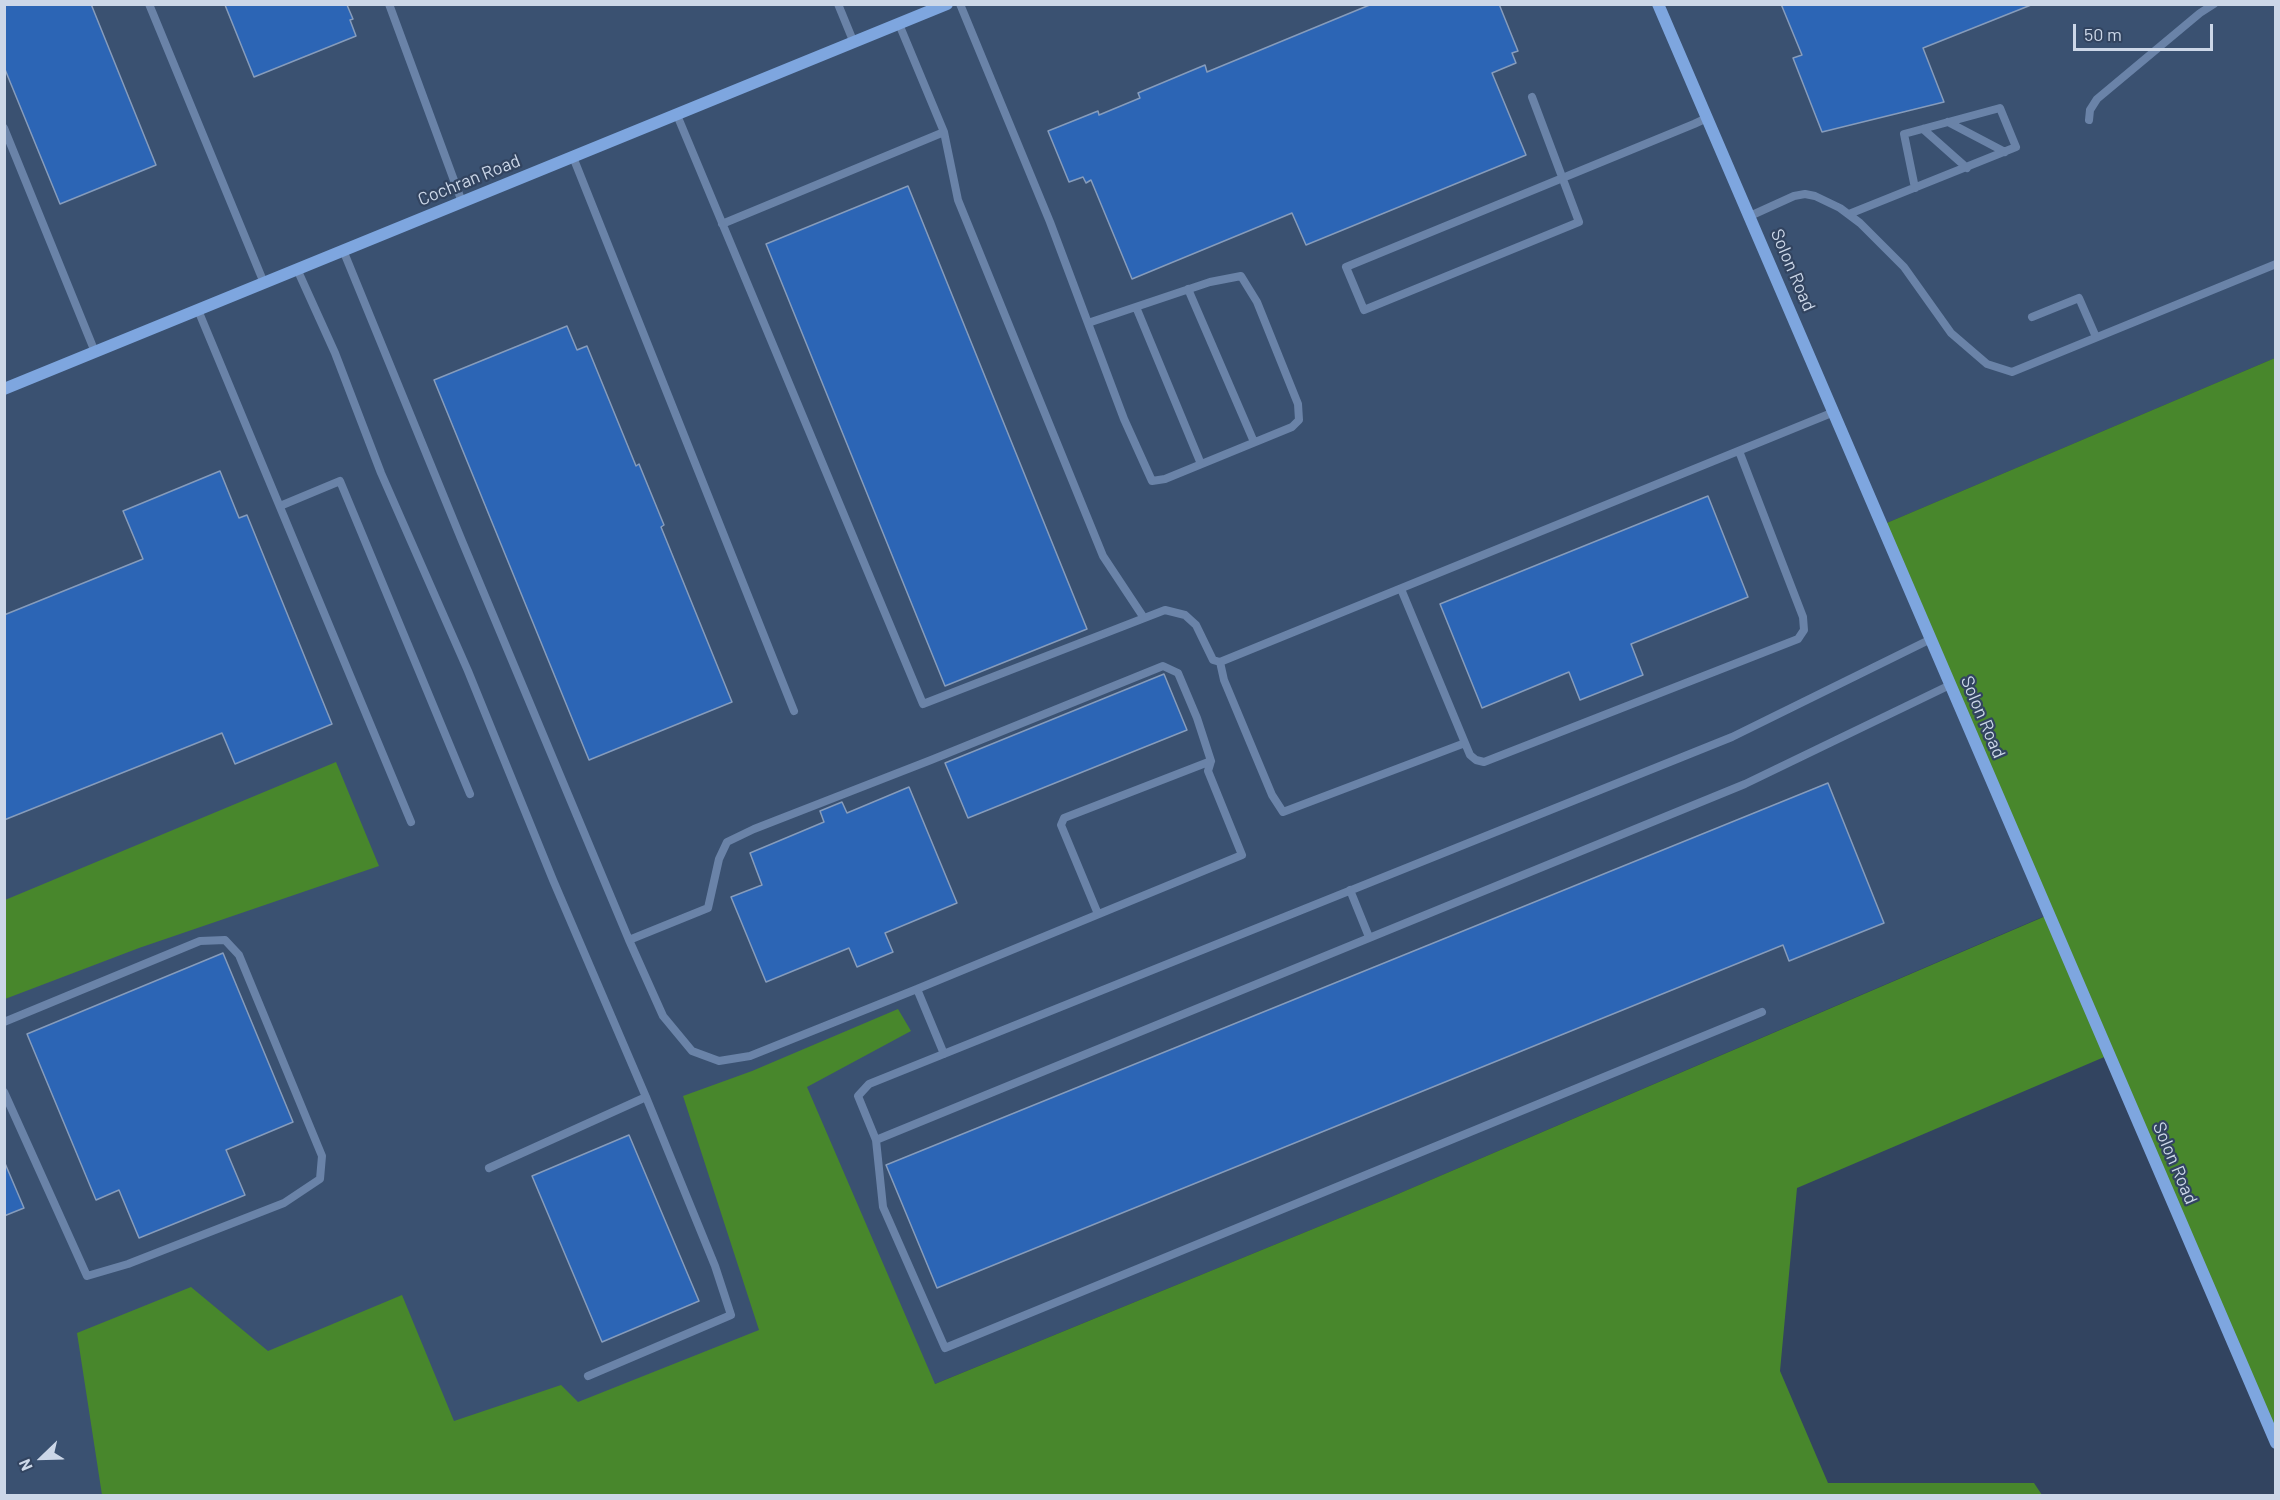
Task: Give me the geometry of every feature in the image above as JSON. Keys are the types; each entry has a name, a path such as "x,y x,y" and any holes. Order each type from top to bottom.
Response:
{"street":[{"name":"Cochran Road","path":"4,389 947,4"},
{"name":"Solon Road","path":"1658,4 2276,1443"}],"lane":[{"path":"149,4 264,283"},
{"path":"389,4 462,202"},
{"path":"838,4 854,43"},
{"path":"960,4 1050,222 1124,419 1152,481 1165,479 1292,427 1299,420 1298,404 1257,302 1241,276 1210,282 1088,323"},
{"path":"2089,120 2090,110 2097,99 2200,13 2214,4"},
{"path":"899,24 944,132 958,200 1103,556 1144,618"},
{"path":"1532,97 1563,178 1579,222 1364,310 1346,267 1563,178 1707,118"},
{"path":"1849,214 1967,168 2016,147 2000,108 1904,134 1915,188"},
{"path":"677,115 923,704 1165,610 1185,615 1196,625 1213,660 1220,662 1834,412"},
{"path":"1948,122 2005,152"},
{"path":"4,128 95,352"},
{"path":"1923,129 1967,168"},
{"path":"722,224 944,132"},
{"path":"573,157 794,711"},
{"path":"1750,216 1794,196 1805,194 1815,196 1849,214 1904,267 1951,333 1987,364 2012,372 2276,264"},
{"path":"343,250 629,940 663,1016 692,1051 719,1060 750,1056 1242,855 1208,771 1211,761 1197,718 1178,673 1163,666 764,825 727,842 719,859 708,908 629,940"},
{"path":"297,269 335,352 381,473 468,671 553,880 646,1097 715,1266 731,1315 588,1376"},
{"path":"1188,289 1254,442"},
{"path":"2032,317 2079,298 2096,337"},
{"path":"1136,307 1201,464"},
{"path":"198,310 411,822"},
{"path":"1401,588 1470,755 1484,762 1798,639 1804,630 1803,617 1739,451"},
{"path":"280,506 340,481 470,794"},
{"path":"1762,1012 945,1348 883,1207 876,1140 858,1096 869,1084 1732,737 1931,639"},
{"path":"1220,662 1224,680 1272,795 1283,812 1465,743"},
{"path":"876,1140 1745,784 1950,685"},
{"path":"1098,914 1061,825 1064,818 1211,761"},
{"path":"1350,891 1369,938"},
{"path":"4,1022 200,941 225,940 239,955 322,1156 320,1179 284,1203 128,1264 87,1276 4,1092"},
{"path":"917,988 944,1054"},
{"path":"489,1168 646,1097"}],"path":[{"path":"1973,1496 1982,1496"}],"shaded area":[{"path":"5,5 2275,5 2275,358 1882,525 2049,914 1391,1197 864,1413 480,1495 5,1496"}],"green space":[{"path":"2275,358 2275,1443 2109,1055 1797,1188 1780,1371 1828,1483 2034,1483 2042,1495 102,1495 77,1333 191,1287 268,1351 402,1295 454,1421 561,1385 578,1402 759,1330 683,1096 752,1071 898,1009 911,1031 807,1087 935,1384 1391,1197 2048,915 1882,525"},
{"path":"336,762 379,866 139,948 5,999 5,900"}],"building":[{"path":"4,4 91,4 156,165 60,204 4,67"},
{"path":"1372,4 1499,4 1518,51 1512,53 1516,63 1492,73 1526,155 1306,245 1292,213 1132,279 1091,180 1086,183 1083,177 1069,182 1048,131 1098,111 1099,115 1140,98 1138,93 1205,65 1207,72"},
{"path":"1781,4 2031,5 1923,48 1944,102 1822,132 1793,58 1802,55"},
{"path":"225,5 347,5 353,19 350,20 356,36 254,77"},
{"path":"908,186 1087,629 945,686 766,244"},
{"path":"567,326 577,350 587,346 636,466 639,464 664,525 661,527 732,702 589,760 434,380"},
{"path":"220,471 239,518 247,515 332,724 235,764 222,733 4,820 4,615 143,559 123,511"},
{"path":"1708,496 1748,597 1631,644 1643,675 1580,700 1569,672 1482,708 1440,604"},
{"path":"1164,674 1187,730 968,818 945,763"},
{"path":"1828,783 1884,923 1789,961 1783,945 937,1288 886,1165"},
{"path":"909,787 957,903 885,933 893,952 857,967 849,948 766,982 731,897 762,885 750,853 824,822 820,811 842,802 847,813"},
{"path":"223,953 293,1122 226,1150 245,1195 139,1238 119,1190 96,1200 27,1034"},
{"path":"629,1135 699,1301 602,1342 532,1176"},
{"path":"4,1161 24,1208 4,1216"}]}
